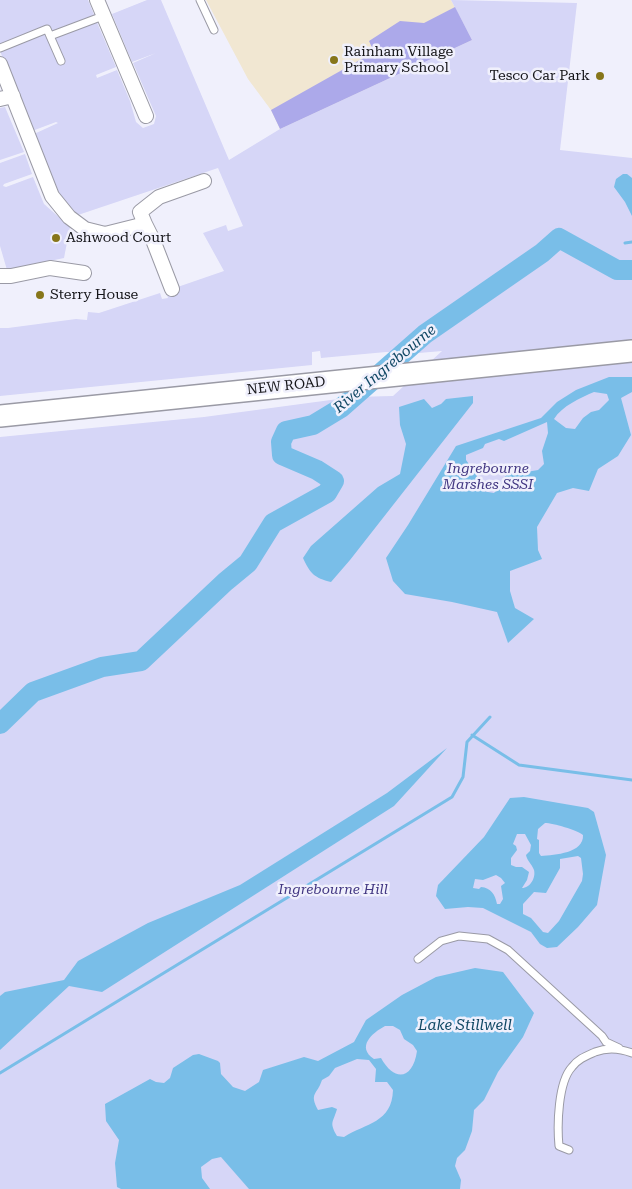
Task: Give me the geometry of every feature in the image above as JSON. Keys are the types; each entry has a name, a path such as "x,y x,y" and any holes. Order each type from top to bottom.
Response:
{"main road":[{"name":"NEW ROAD","path":"0,416 632,351"}],"street":[{"path":"97,0 146,116"},
{"path":"0,64 7,97 52,196 69,217 85,229 105,234 140,225"},
{"path":"172,289 153,240 140,225 140,212 159,197 204,181"},
{"path":"0,276 11,276 50,268 84,273"}],"lane":[{"path":"200,0 214,30"},
{"path":"50,36 103,16"},
{"path":"0,48 47,29 61,61"},
{"path":"418,958 441,941 459,936 488,939 508,950 602,1036 606,1042 632,1053"},
{"path":"570,1150 559,1146 558,1140 562,1085 571,1067 583,1057 599,1051 619,1048"}],"shaded area":[{"name":"Rainham Village Primary School","path":"206,0 451,0 472,40 280,129 271,110 248,79"},
{"path":"455,7 472,40 280,129 271,110 374,52 369,41 400,21 424,23"}],"green space":[{"path":"0,0 88,0 95,17 50,33 48,27 0,45"},
{"name":"Ingrebourne Hill","path":"147,0 161,0 229,160 280,129 472,40 451,0 577,3 560,150 632,158 632,1189 0,1189 0,437 204,417 353,397 393,396 442,351 419,353 386,352 321,358 320,351 312,352 312,365 0,396 0,328 76,319 87,320 88,312 99,313 160,293 162,299 168,298 166,291 224,271 203,233 226,225 228,231 243,226 218,168 78,215 61,197 34,134 58,123 56,122 32,131 0,51 47,32 48,41 55,56 57,55 52,38 96,20 116,67 96,75 97,78 117,70 130,101 136,122 143,128 154,124 156,116 133,63 156,53 132,62 112,14"},
{"path":"5,107 24,152 0,160 0,108"},
{"path":"25,154 32,174 3,186 6,187 33,177 44,204 70,227 64,258 7,270 0,246 0,163"}],"water":[{"path":"623,174 627,174 632,178 632,216 614,187 616,179"},
{"path":"609,377 632,377 632,392 621,398 631,435 618,456 598,469 589,491 573,488 557,493 537,527 538,550 542,559 510,571 510,591 515,608 534,619 508,643 497,612 405,594 393,581 386,558 456,446 541,418 557,402 576,390","holes":["594,392 607,394 609,400 599,410 591,412 583,418 575,429 566,428 554,419 566,406","547,422 548,433 542,451 544,464 538,470 515,474 512,471 504,478 502,484 494,493 482,491 476,474 466,460 466,455 483,448 485,444 499,439 504,441"]},
{"path":"473,396 473,403 331,582 320,579 313,574 303,558 311,546 378,487 400,474 406,444 400,425 399,407 424,399 432,408 441,404 446,399"},
{"path":"447,748 394,806 102,992 69,986 0,1050 0,996 5,992 64,980 78,961 148,923 240,885 387,793"},
{"path":"524,797 588,808 594,812 606,855 597,905 557,947 547,948 540,944 531,932 483,908 445,909 436,896 438,885 484,837 510,798","holes":["545,823 559,825 583,835 582,841 579,846 568,852 541,856 539,853 539,840 537,839 538,829","517,834 525,834 531,845 530,851 526,855 534,870 534,876 532,882 525,888 522,888 529,872 522,867 511,865 511,858 517,850 513,844","578,856 581,858 582,881 559,921 548,933 543,932 531,918 523,914 523,904 534,892 546,893 560,868 560,859","496,875 505,883 501,886 503,899 500,904 497,904 494,894 490,890 481,887 479,889 473,888 475,879 483,880"]},
{"name":"Lake Stillwell","path":"475,968 503,972 534,1013 523,1037 498,1072 484,1100 474,1110 472,1131 465,1150 457,1158 455,1166 461,1180 460,1189 249,1189 221,1157 212,1159 201,1167 202,1178 210,1189 121,1189 117,1187 115,1163 119,1140 106,1121 105,1104 150,1079 164,1083 170,1078 173,1068 193,1055 199,1054 218,1061 221,1074 233,1087 245,1091 259,1082 263,1070 304,1057 318,1061 354,1042 366,1020 402,995 436,977","holes":["385,1026 393,1026 400,1030 404,1039 413,1045 417,1051 415,1060 408,1072 397,1074 386,1066 381,1058 374,1059 366,1050 366,1045 371,1036","357,1059 369,1060 376,1069 375,1082 387,1082 393,1090 392,1101 383,1116 376,1121 344,1137 337,1136 332,1125 337,1109 332,1107 318,1110 314,1097 322,1080 329,1076 335,1068"]}],"waterway":[{"name":"River Ingrebourne","path":"0,724 33,692 102,667 141,661 225,582 248,563 273,523 327,493 334,481 317,470 282,455 281,442 286,431 313,425 341,408 425,334 542,253 559,238 617,270 632,270"},
{"path":"625,243 632,242"},
{"path":"0,1073 452,797 463,777 467,742 490,717"},
{"path":"472,735 519,765 632,780"}],"place":[{"name":"Rainham Village Primary School","path":"334,60"},
{"name":"Tesco Car Park","path":"600,76"},
{"name":"Ashwood Court","path":"56,238"},
{"name":"Sterry House","path":"40,295"}],"park label":[{"name":"Ingrebourne Marshes SSSI","path":"488,478"}]}
